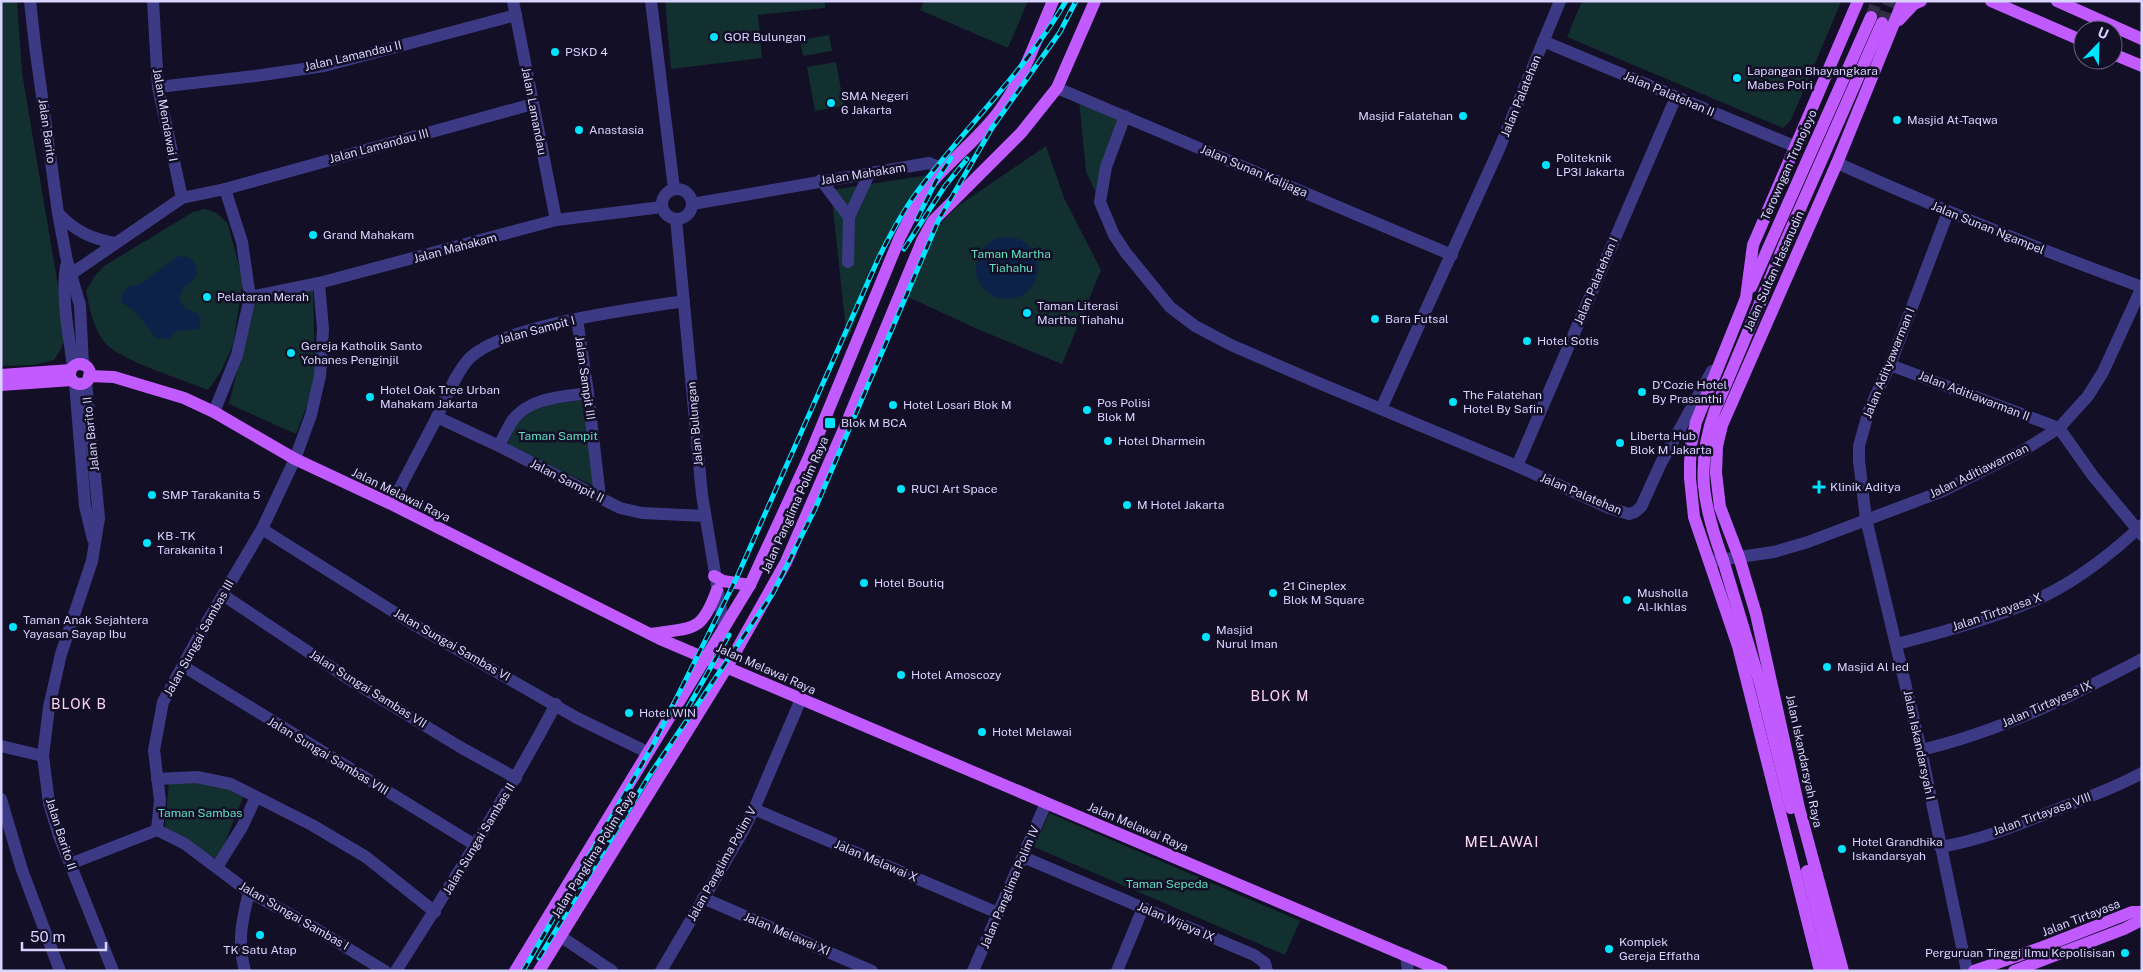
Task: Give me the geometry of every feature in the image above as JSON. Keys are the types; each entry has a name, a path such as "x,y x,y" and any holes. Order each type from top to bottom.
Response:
{"main road":[{"name":"Jalan Panglima Polim Raya","path":"515,971 646,752 750,585 794,487 900,237 928,187 982,132 1022,76 1053,1"},
{"name":"Jalan Panglima Polim Raya","path":"539,971 727,667 786,562 816,496 922,241 933,221 1021,133 1057,88 1095,1"},
{"name":"Jalan Sultan Hasanudin","path":"1710,562 1701,541 1694,516 1690,478 1691,445 1696,422 1746,298 1753,245 1858,1"},
{"name":"Jalan Sultan Hasanudin","path":"1739,557 1720,507 1716,472 1717,446 1722,425 1837,163 1882,22 1903,1"},
{"path":"1832,971 1760,684 1730,577 1710,525 1702,467 1708,428 1784,244 1882,22 1921,1"},
{"path":"1991,1 2073,37"},
{"path":"2057,1 2142,39"},
{"name":"Terowngan Trunojoyo","path":"1746,298 1882,22"},
{"path":"2123,58 2142,66"},
{"path":"1783,284 1784,244"},
{"path":"1,374 79,375"},
{"path":"1,385 79,375"},
{"name":"Jalan Melawai Raya","path":"79,375 114,377 184,398 214,412 295,460 389,503 651,634 1442,971"},
{"path":"794,487 816,496"},
{"name":"Jalan Iskandarsyah Raya","path":"1739,557 1772,677 1812,860 1834,933 1843,971"},
{"path":"1710,562 1738,649 1751,707 1820,971"},
{"path":"714,576 723,581 750,585"},
{"path":"651,634 691,628 700,623 709,610 716,590"},
{"name":"Jalan Tirtayasa","path":"1974,971 2040,948 2132,912 2142,912"},
{"name":"Jalan Tirtayasa","path":"2014,971 2124,929 2136,923 2142,917"}],"street":[{"name":"Jalan Barito","path":"30,1 58,213 67,261 80,305 79,375"},
{"name":"Jalan Mendawai I","path":"153,1 158,87 182,198"},
{"name":"Jalan Lamandau","path":"513,1 556,220"},
{"path":"651,1 674,189"},
{"name":"Jalan Palatehan","path":"1381,409 1499,149 1560,1"},
{"name":"Jalan Lamandau II","path":"158,87 324,66 516,15"},
{"name":"Jalan Palatehan II","path":"1543,41 1794,146"},
{"name":"Jalan Sunan Kalijaga","path":"1057,88 1452,255"},
{"name":"Jalan Palatehan I","path":"1517,466 1676,97"},
{"name":"Jalan Lamandau III","path":"225,189 533,104"},
{"name":"Jalan Palatehan","path":"1125,116 1106,167 1100,202 1114,235 1170,307 1195,326 1231,345 1517,466 1609,508 1629,514 1635,512 1645,500 1661,464 1725,347"},
{"name":"Jalan Mahakam","path":"692,204 821,180 929,163 944,169"},
{"name":"Jalan Sunan Ngampel","path":"1837,163 1948,212 2061,258 2142,287"},
{"path":"848,262 849,217 870,172"},
{"path":"821,180 849,217"},
{"path":"71,274 182,198 225,189 242,242 250,297 237,355 214,412"},
{"path":"674,189 686,193 692,204 687,215 676,219 665,213 662,207 664,196 674,189"},
{"name":"Jalan Mahakam","path":"250,297 319,283 556,220 662,207"},
{"name":"Jalan Adityawarman I","path":"1866,520 1861,488 1859,446 1869,410 1890,365 1948,212"},
{"path":"58,213 70,225 84,234 99,240 116,243"},
{"name":"Jalan Bulungan","path":"676,219 696,447 716,590 724,627"},
{"name":"Jalan Barito","path":"67,261 65,277 66,313 79,375"},
{"name":"Jalan Sungai Sambas III","path":"158,830 160,800 154,750 163,702 262,530 295,460 311,415 320,376 323,329 319,283"},
{"name":"Jalan Aditiawarman","path":"1710,562 1774,552 1808,542 1943,491 2024,450 2059,428 2088,396 2103,372 2142,287"},
{"name":"Jalan Sampit I","path":"389,503 400,488 455,379 468,360 482,347 502,338 577,319 684,301"},
{"name":"Jalan Sampit III","path":"577,319 600,497"},
{"name":"Jalan Aditiawarman II","path":"1890,365 2059,428"},
{"name":"Jalan Barito II","path":"79,375 85,506 94,546 92,561 61,654 49,707 43,756 49,802 70,864 112,971"},
{"path":"499,446 512,421 524,409 539,402 588,393"},
{"name":"Jalan Sampit II","path":"437,417 499,446 620,508 642,513 705,516"},
{"path":"2059,428 2093,476 2140,530"},
{"name":"Jalan Iskandarsyah I","path":"1866,520 1921,750 1967,971"},
{"name":"Jalan Sungai Sambas VI","path":"262,530 413,624 556,704 577,718 646,752"},
{"name":"Jalan Tirtayasa X","path":"1897,644 2016,608 2048,594 2093,565 2140,530"},
{"name":"Jalan Sungai Sambas VII","path":"223,595 355,683 460,747 516,778"},
{"name":"Jalan Tirtayasa IX","path":"1921,750 1944,745 2039,711 2142,659"},
{"name":"Jalan Sungai Sambas VIII","path":"183,666 475,845"},
{"name":"Jalan Panglima Polim V","path":"661,971 754,809 801,699"},
{"name":"Jalan Sungai Sambas II","path":"396,971 435,912 516,778 556,704"},
{"path":"1,746 43,756"},
{"name":"Jalan Tirtayasa VIII","path":"1940,847 1954,845 2017,825 2092,796 2142,773"},
{"path":"157,779 196,777 220,781 256,797 312,825 366,857 435,912"},
{"path":"217,867 242,827 256,797"},
{"path":"1,799 22,870 60,971"},
{"name":"Jalan Panglima Polim IV","path":"973,971 1046,803"},
{"name":"Jalan Melawai X","path":"754,809 998,913"},
{"path":"70,864 158,830"},
{"name":"Jalan Sungai Sambas I","path":"158,830 185,844 248,892 308,924 385,971"},
{"name":"Jalan Wijaya IX","path":"1023,857 1254,955 1264,964 1267,971"},
{"path":"245,971 240,952 240,935 248,892"},
{"name":"Jalan Melawai XI","path":"703,898 872,971"},
{"path":"1117,971 1143,908"},
{"path":"560,936 612,971"},
{"path":"1406,955 1408,971"}],"green space":[{"path":"1,1 17,1 22,73 66,333 61,349 54,360 34,365 1,366"},
{"name":"GOR Bulungan","path":"665,1 825,1 825,8 758,15 762,58 671,69"},
{"path":"924,1 1028,1 1008,48 920,10"},
{"name":"Lapangan Bhayangkara Mabes Polri","path":"1582,1 1841,2 1791,120 1783,128 1567,37"},
{"path":"829,35 832,51 803,56 800,40"},
{"path":"836,62 844,106 815,111 807,67"},
{"path":"1079,100 1126,122 1098,197 1086,172"},
{"name":"Taman Martha Tiahahu","path":"1046,146 1064,198 1101,270 1062,364 975,328 908,297 935,229 958,206"},
{"path":"935,174 913,196 896,221 847,340 831,190"},
{"path":"205,209 217,213 228,224 243,281 233,345 220,373 208,390 125,357 106,344 98,332 93,319 86,291 94,277 104,266 193,212"},
{"path":"313,288 315,377 296,434 229,404 255,298"},
{"name":"Taman Sampit","path":"584,400 596,487 507,446 515,423 540,406"},
{"name":"Taman Sambas","path":"169,779 220,785 244,795 218,860 165,829"},
{"name":"Taman Sepeda","path":"1049,813 1300,921 1285,955 1034,847"}],"water":[{"path":"1007,237 1019,239 1029,246 1036,256 1038,268 1036,280 1029,290 1019,297 1007,299 995,297 985,290 978,280 976,268 978,256 985,246 995,239"},
{"path":"179,256 190,258 197,271 191,282 183,288 179,299 185,308 198,313 201,322 198,329 177,331 168,339 156,338 134,310 122,303 122,293 128,287 140,284"}],"tunnel":[{"path":"1871,17 1877,1"},
{"path":"1882,23 1890,1"}],"railway":[{"path":"523,971 653,745 737,577 879,257 893,230 920,188 1015,74 1066,1"},
{"path":"539,958 649,776 773,593 815,509 939,219 992,128 1060,32 1076,1"},
{"path":"917,219 936,181 951,158"},
{"path":"904,249 945,186 967,159"},
{"path":"687,709 729,635"}],"place":[{"name":"GOR Bulungan","path":"714,37"},
{"name":"PSKD 4","path":"555,52"},
{"name":"Lapangan Bhayangkara Mabes Polri","path":"1737,78"},
{"name":"SMA Negeri 6 Jakarta","path":"831,103"},
{"name":"Masjid Falatehan","path":"1463,116"},
{"name":"Masjid At-Taqwa","path":"1897,120"},
{"name":"Anastasia","path":"579,130"},
{"name":"Politeknik LP3I Jakarta","path":"1546,165"},
{"name":"Grand Mahakam","path":"313,235"},
{"name":"Pelataran Merah","path":"207,297"},
{"name":"Taman Literasi Martha Tiahahu","path":"1027,313"},
{"name":"Bara Futsal","path":"1375,319"},
{"name":"Hotel Sotis","path":"1527,341"},
{"name":"Gereja Katholik Santo Yohanes Penginjil","path":"291,353"},
{"name":"D'Cozie Hotel By Prasanthi","path":"1642,392"},
{"name":"Hotel Oak Tree Urban Mahakam Jakarta","path":"370,397"},
{"name":"The Falatehan Hotel By Safin","path":"1453,402"},
{"name":"Hotel Losari Blok M","path":"893,405"},
{"name":"Pos Polisi Blok M","path":"1087,410"},
{"name":"Blok M BCA","path":"830,423"},
{"name":"Hotel Dharmein","path":"1108,441"},
{"name":"Liberta Hub Blok M Jakarta","path":"1620,443"},
{"name":"Klinik Aditya","path":"1819,487"},
{"name":"RUCI Art Space","path":"901,489"},
{"name":"SMP Tarakanita 5","path":"152,495"},
{"name":"M Hotel Jakarta","path":"1127,505"},
{"name":"KB - TK Tarakanita 1","path":"147,543"},
{"name":"Hotel Boutiq","path":"864,583"},
{"name":"21 Cineplex Blok M Square","path":"1273,593"},
{"name":"Musholla Al-Ikhlas","path":"1627,600"},
{"name":"Taman Anak Sejahtera Yayasan Sayap Ibu","path":"13,627"},
{"name":"Masjid Nurul Iman","path":"1206,637"},
{"name":"Masjid Al Ied","path":"1827,667"},
{"name":"Hotel Amoscozy","path":"901,675"},
{"name":"Hotel WIN","path":"629,713"},
{"name":"Hotel Melawai","path":"982,732"},
{"name":"Hotel Grandhika Iskandarsyah","path":"1842,849"},
{"name":"TK Satu Atap","path":"260,935"},
{"name":"Komplek Gereja Effatha","path":"1609,949"},
{"name":"Perguruan Tinggi Ilmu Kepolisisan","path":"2125,953"}],"district":[{"name":"BLOK M","path":"1280,696"},
{"name":"BLOK B","path":"79,704"},
{"name":"MELAWAI","path":"1502,842"}]}
